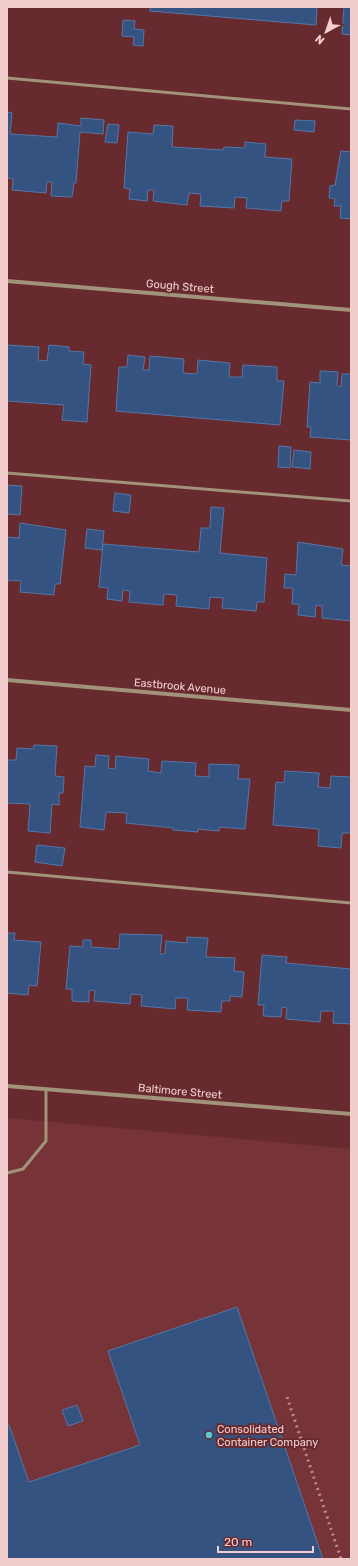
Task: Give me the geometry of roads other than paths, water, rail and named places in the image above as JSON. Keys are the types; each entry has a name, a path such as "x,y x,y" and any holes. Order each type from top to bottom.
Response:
{"street":[{"name":"Gough Street","path":"7,280 351,310"},
{"name":"Eastbrook Avenue","path":"7,680 351,710"},
{"name":"Baltimore Street","path":"7,1086 351,1114"}],"lane":[{"path":"7,78 351,109"},
{"path":"7,473 351,501"},
{"path":"7,872 351,903"},
{"path":"7,1173 23,1169 46,1141 46,1089"}],"railway":[{"path":"287,1397 341,1559"}],"place":[{"name":"Consolidated Container Company","path":"209,1435"}]}
